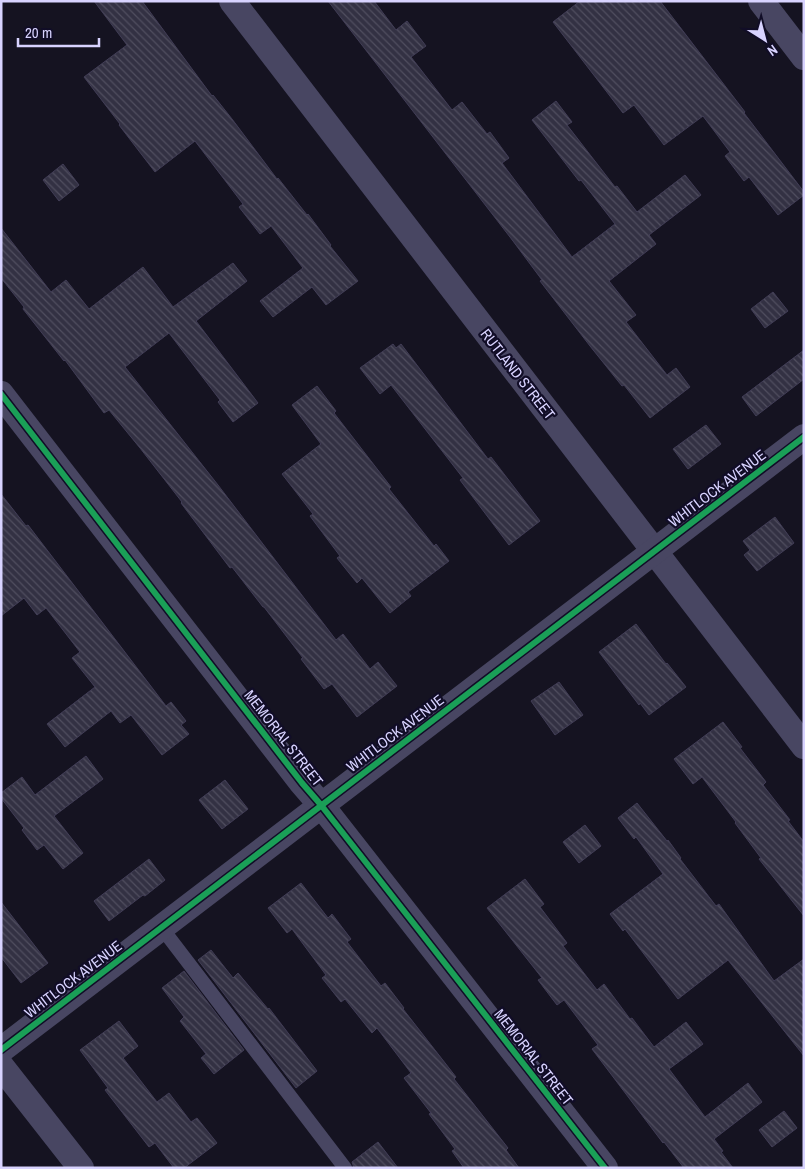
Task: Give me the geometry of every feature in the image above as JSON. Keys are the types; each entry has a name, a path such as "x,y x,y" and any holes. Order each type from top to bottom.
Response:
{"street":[{"name":"RUTLAND STREET","path":"232,1 804,746"},
{"path":"761,1 804,57"},
{"name":"MEMORIAL STREET","path":"1,394 302,783 605,1168"},
{"name":"WHITLOCK AVENUE","path":"1,1050 804,437"},
{"path":"1,1066 81,1168"}],"lane":[{"path":"161,928 345,1168"}],"building":[{"path":"94,1 142,1 212,96 232,119 277,179 308,214 330,246 358,281 326,305 312,287 273,317 260,301 303,268 271,226 260,234 239,207 243,204 195,141 155,172 84,77 127,45"},
{"path":"328,1 374,1 396,30 407,21 426,46 411,57 452,110 462,102 487,134 490,132 509,158 502,163 572,257 615,224 532,120 556,101 572,122 567,125 637,212 685,175 701,195 649,235 656,244 609,281 636,315 626,322 667,375 676,368 690,387 650,418 590,346 540,281 542,280 513,241"},
{"path":"580,1 660,1 745,112 804,192 804,195 778,215 749,177 744,181 725,156 730,152 703,116 664,145 634,105 623,113 553,22"},
{"path":"63,164 79,185 59,201 43,180"},
{"path":"1,228 51,292 66,280 89,309 143,267 173,307 233,263 247,281 196,321 258,403 233,422 218,402 220,400 169,333 125,367 336,640 343,634 370,669 378,662 397,686 357,717 332,684 324,689 301,659 303,658 232,567 230,568 140,448 109,410 104,413 1,278"},
{"path":"773,292 788,311 765,328 751,309"},
{"path":"393,344 396,348 401,344 488,459 491,457 540,521 509,545 460,480 463,478 391,385 380,394 360,368"},
{"path":"804,350 804,379 756,416 742,397"},
{"path":"317,386 336,411 334,413 391,487 389,489 434,546 436,544 449,561 408,592 411,596 390,613 362,578 357,583 337,558 340,556 310,516 313,514 282,474 321,444 292,405"},
{"path":"706,425 721,444 688,469 673,449"},
{"path":"1,494 26,526 28,525 166,706 171,702 186,721 181,725 189,734 162,755 131,715 120,723 111,711 65,747 47,724 95,687 72,658 80,652 46,608 37,615 24,598 1,616"},
{"path":"775,517 794,543 757,571 744,555 750,550 743,541"},
{"path":"636,624 686,687 649,715 640,703 639,705 599,652"},
{"path":"559,682 583,715 555,735 531,701"},
{"path":"723,722 766,782 763,785 804,842 804,916 759,859 761,858 702,777 693,784 674,759"},
{"path":"86,756 103,779 54,816 83,853 63,869 44,845 37,850 22,830 24,828 1,798 1,793 22,777 35,795"},
{"path":"225,780 248,809 222,829 199,800"},
{"path":"637,803 668,840 716,906 719,904 774,981 804,959 804,1056 728,960 678,999 625,929 623,931 610,914 663,874 636,837 634,839 618,818"},
{"path":"585,825 601,846 579,863 563,842"},
{"path":"149,859 165,880 109,921 94,901"},
{"path":"525,879 544,904 540,907 567,943 563,946 597,990 604,984 654,1047 686,1022 703,1044 669,1069 705,1117 748,1083 762,1102 714,1139 733,1168 684,1168 592,1049 598,1045 564,1000 557,1005 538,980 542,978 487,908"},
{"path":"301,883 328,918 332,914 351,939 347,942 381,986 385,983 456,1077 454,1079 508,1148 506,1150 519,1168 464,1168 452,1151 455,1149 429,1114 431,1113 404,1078 411,1073 377,1028 372,1033 345,999 341,1002 322,978 326,975 292,929 287,933 268,908"},
{"path":"1,902 48,963 21,983 1,957"},
{"path":"211,950 233,978 238,973 269,1008 317,1071 296,1088 198,960"},
{"path":"184,971 244,1050 214,1074 201,1058 206,1054 180,1021 184,1017 162,988"},
{"path":"119,1021 138,1046 123,1058 157,1102 169,1093 191,1122 197,1118 217,1143 184,1168 174,1168 155,1143 149,1147 105,1090 108,1088 80,1050"},
{"path":"784,1111 797,1128 772,1147 759,1130"},
{"path":"378,1142 398,1168 354,1168 352,1162"}],"cycle path":[{"path":"1,394 302,783 605,1168"},
{"path":"1,1050 804,437"}]}
